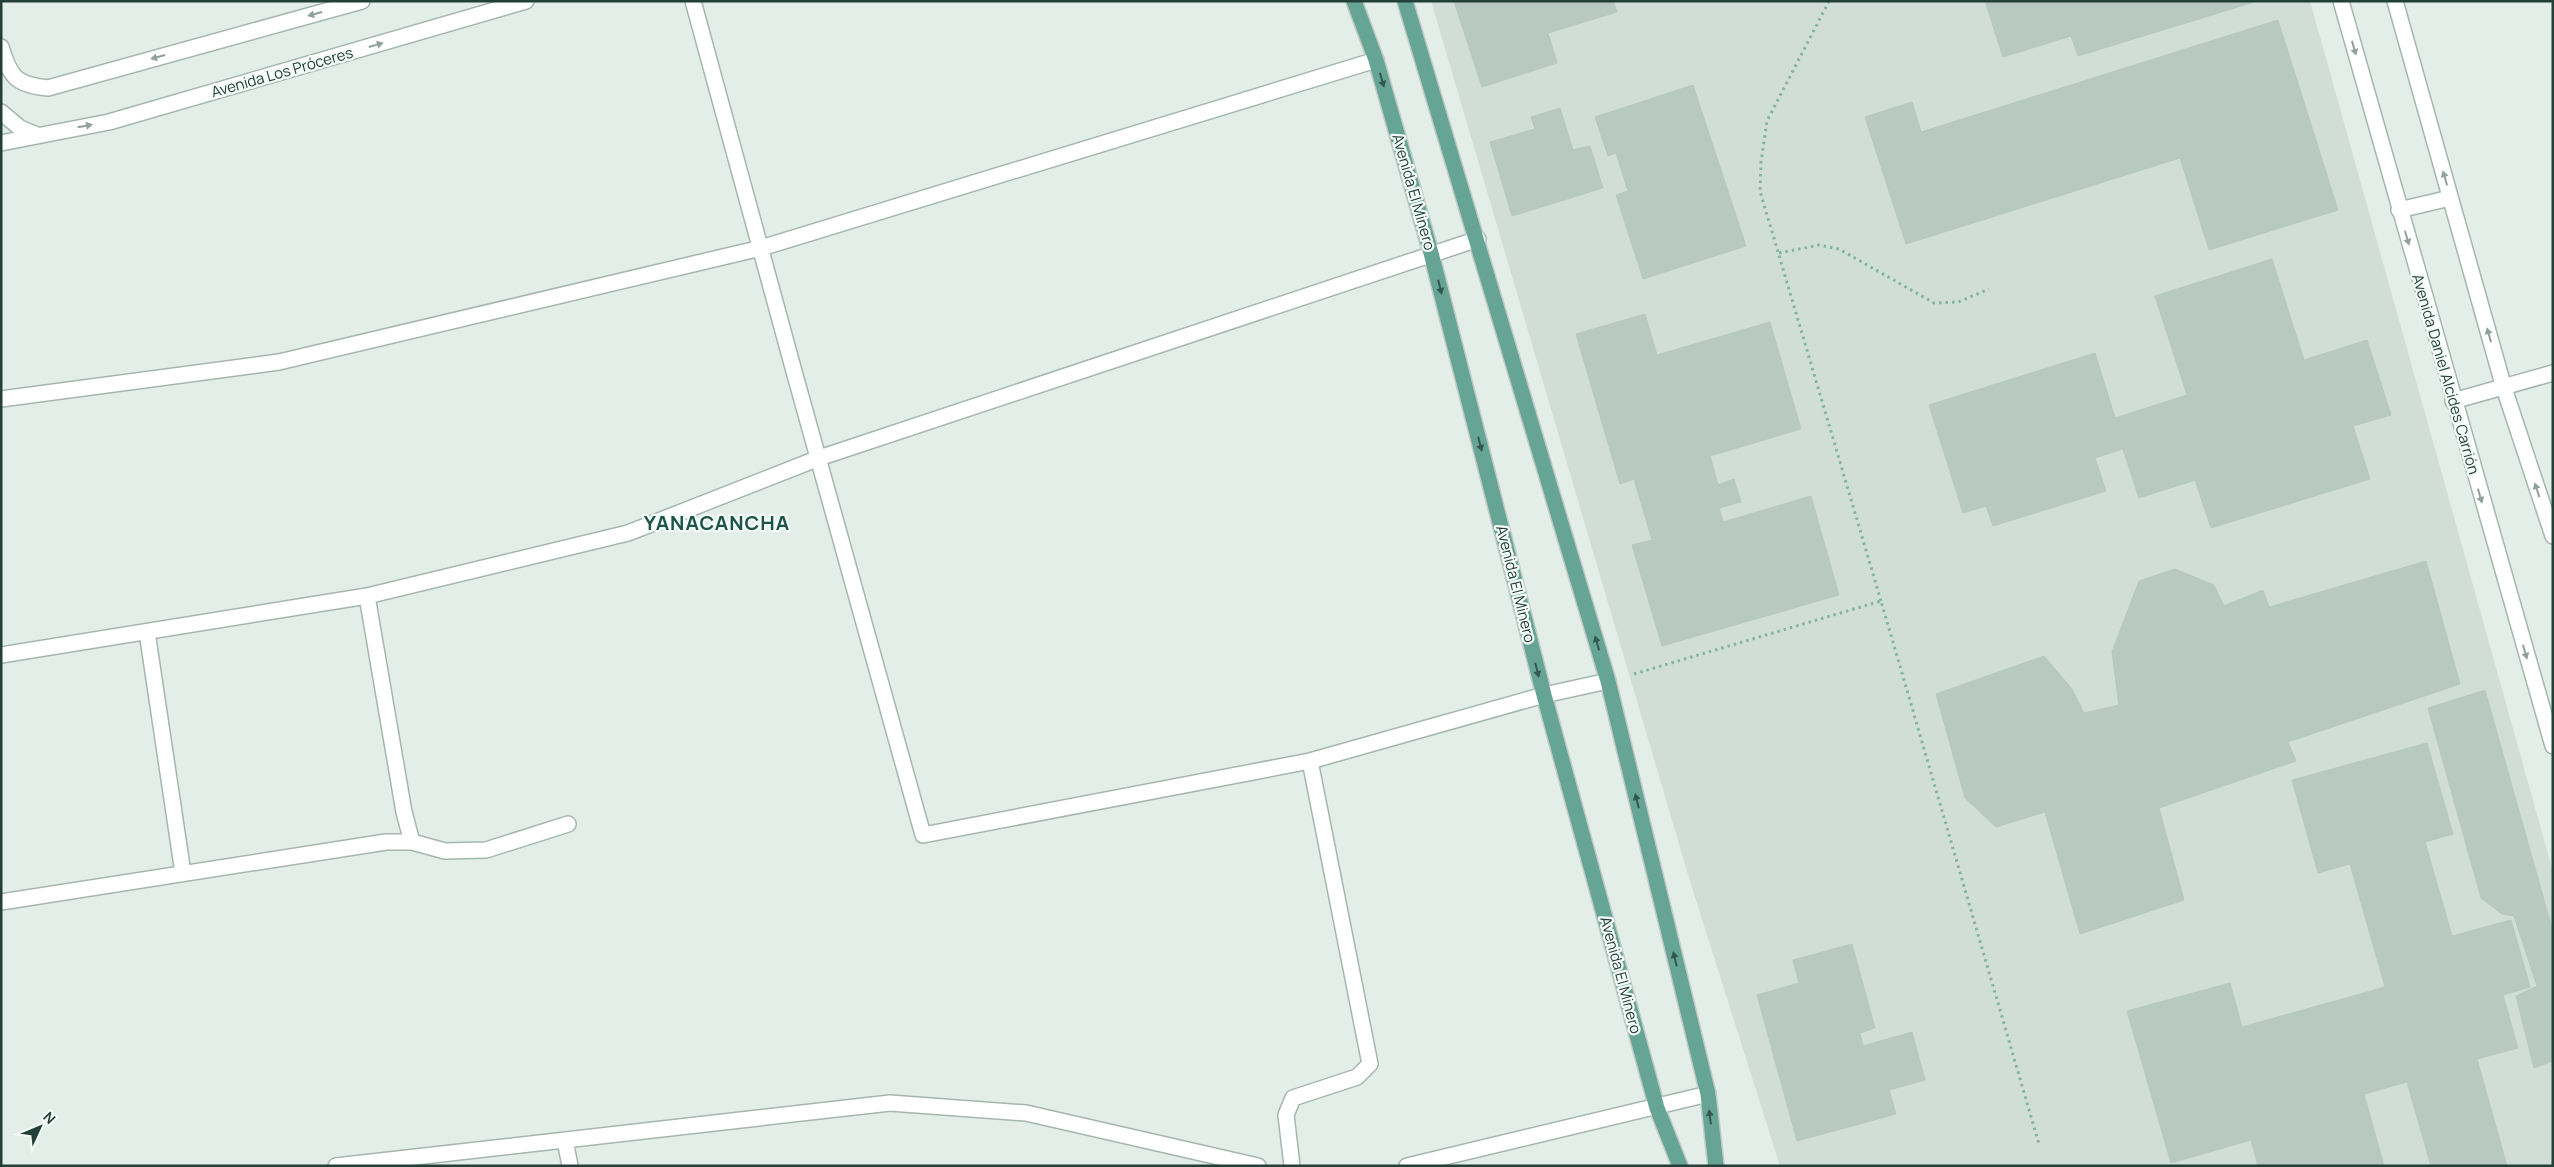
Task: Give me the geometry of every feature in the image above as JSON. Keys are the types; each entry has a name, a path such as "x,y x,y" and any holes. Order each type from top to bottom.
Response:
{"main road":[{"path":"1404,1 1478,239 1608,681 1708,1094 1716,1166"},
{"name":"Avenida El Minero","path":"1356,2 1376,60 1431,253 1544,695 1657,1108 1680,1166"}],"street":[{"path":"1,47 11,73 27,86 48,88 362,1"},
{"name":"Avenida Los Próceres","path":"1,143 109,122 526,1"},
{"path":"693,1 819,458 840,545 923,835 1310,761 1544,695 1608,681"},
{"name":"Avenida Daniel Alcides Carrión","path":"2341,1 2453,401 2553,746"},
{"path":"2395,1 2504,388 2553,536"},
{"path":"1,398 279,362 761,248 1376,60"},
{"path":"1,112 20,128 37,135"},
{"path":"2399,210 2450,198"},
{"path":"1,655 367,596 628,532 819,458 1431,253 1478,239"},
{"path":"2453,401 2553,373"},
{"path":"367,596 404,812 412,842"},
{"path":"146,632 183,873"},
{"path":"1292,1166 1286,1115 1293,1098 1357,1077 1370,1064 1310,761"},
{"path":"1,902 386,842 412,842 445,851 486,850 568,824"},
{"path":"1407,1166 1657,1108 1708,1094"},
{"path":"336,1166 890,1103 1026,1113 1258,1166"},
{"path":"565,1140 570,1166"}],"path":[{"path":"1829,1 1767,121 1761,162 1760,191 2039,1144"},
{"path":"1779,252 1819,246 1839,249 1934,303 1958,302 1989,288"},
{"path":"1608,681 1881,602"}],"shaded area":[{"path":"1431,1 2310,1 2553,872 2553,1166 1780,1166 1689,878"}],"building":[{"path":"1454,1 1613,1 1617,12 1548,33 1557,63 1482,87"},
{"path":"1985,1 2251,1 2251,3 2078,56 2071,36 2003,57"},
{"path":"2278,20 2338,210 2209,250 2180,158 1906,244 1865,117 1912,102 1921,132"},
{"path":"1693,85 1746,246 1643,279 1616,195 1628,191 1616,153 1608,156 1595,117"},
{"path":"1560,108 1573,150 1590,146 1603,188 1512,216 1490,142 1535,129 1531,117"},
{"path":"2272,259 2304,360 2367,340 2391,415 2353,426 2370,479 2211,528 2195,480 2139,498 2123,449 2095,458 2106,491 1993,526 1986,506 1963,513 1929,405 2095,353 2115,418 2187,395 2155,296"},
{"path":"1645,314 1657,355 1770,322 1801,429 1710,456 1718,485 1734,479 1741,502 1719,508 1723,522 1811,496 1839,595 1662,646 1632,545 1652,540 1634,479 1620,484 1576,334"},
{"path":"2426,561 2460,684 2288,742 2296,761 2159,808 2184,900 2080,934 2045,812 1996,827 1965,798 1936,694 2044,656 2072,689 2084,713 2119,705 2112,652 2139,581 2175,569 2214,585 2224,606 2263,590 2269,607"},
{"path":"2485,690 2553,932 2553,1061 2534,1068 2516,996 2537,986 2514,916 2502,914 2481,898 2428,708"},
{"path":"2427,743 2453,834 2425,842 2452,936 2511,920 2530,987 2503,995 2518,1048 2477,1059 2507,1166 2431,1166 2407,1082 2364,1094 2384,1166 2258,1166 2251,1140 2171,1163 2127,1011 2230,983 2242,1027 2385,987 2350,864 2318,873 2292,780"},
{"path":"1852,944 1875,1028 1860,1033 1863,1046 1912,1032 1925,1080 1889,1090 1896,1114 1797,1141 1757,995 1799,983 1793,960"}],"district":[{"name":"YANACANCHA","path":"717,522"}]}
